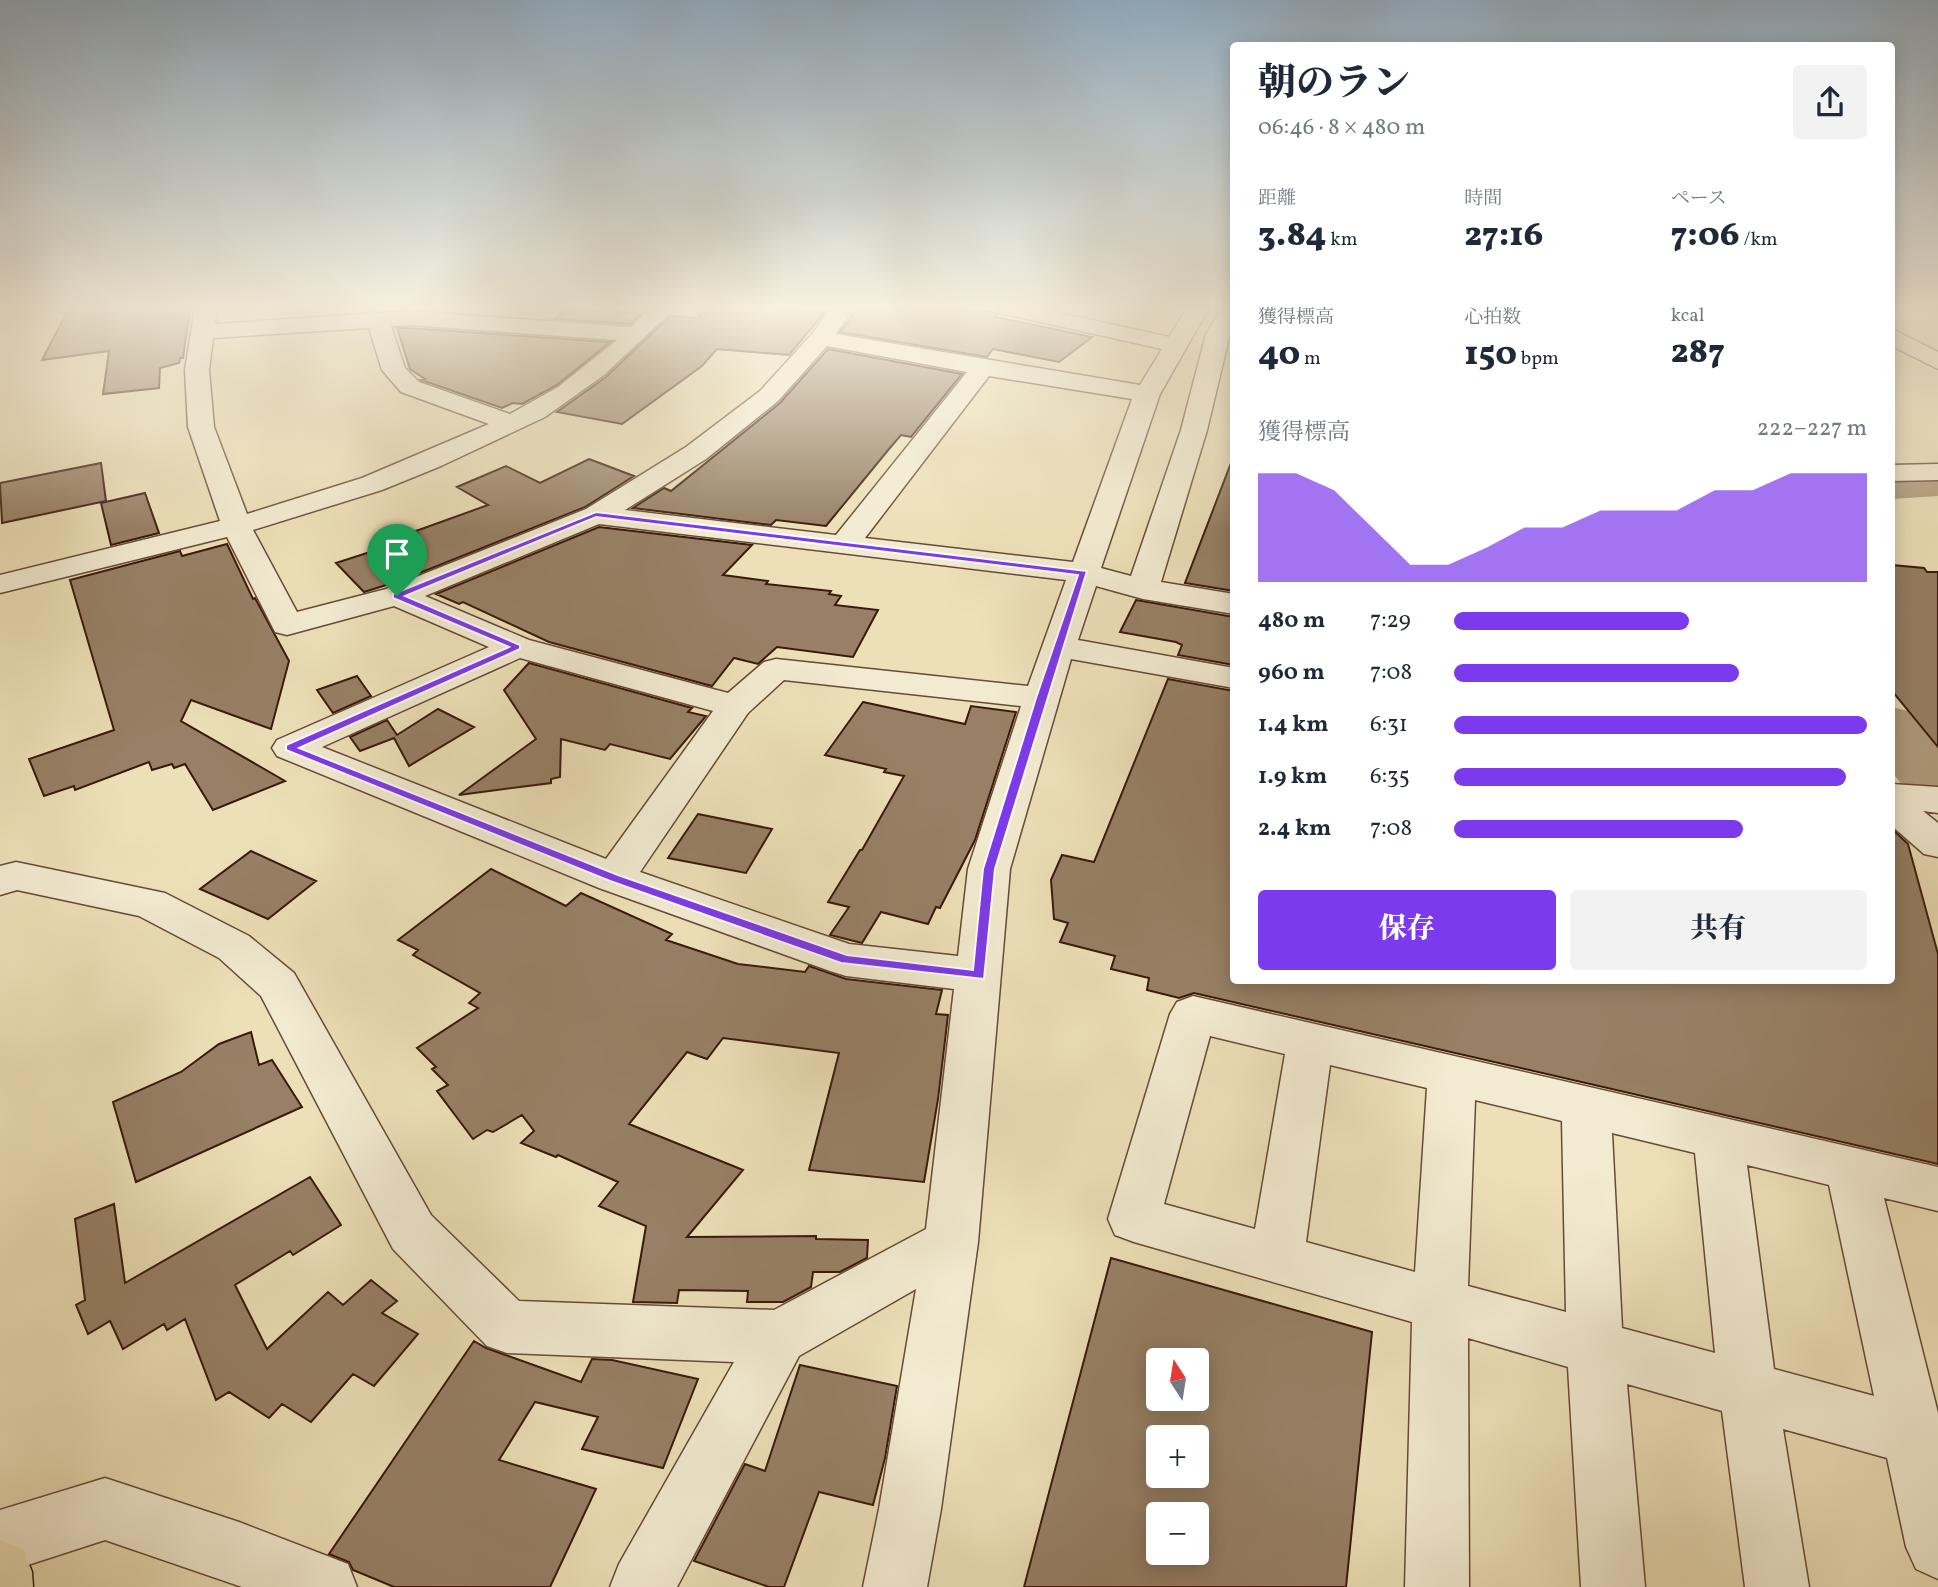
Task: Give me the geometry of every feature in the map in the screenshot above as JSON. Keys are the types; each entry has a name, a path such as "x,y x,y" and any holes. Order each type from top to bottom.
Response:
{"main road":[{"path":"0,1572 1,1587"}],"street":[{"path":"198,382 201,427 236,525 287,625 397,596 596,515 696,453 769,396 781,382"},
{"path":"405,382 410,387 510,424"},
{"path":"0,584 236,525 337,496 435,461 549,404 581,382"},
{"path":"843,546 972,382"},
{"path":"1072,382 1147,394"},
{"path":"895,1587 910,1509 951,1242 989,869 1041,698 1147,394 1154,382"},
{"path":"1143,589 1194,430 1206,382"},
{"path":"1895,474 1938,472"},
{"path":"596,515 1084,573 1143,589 1230,603"},
{"path":"397,596 517,647 735,706"},
{"path":"517,647 290,748 614,878 846,960 979,975"},
{"path":"1059,647 1230,677"},
{"path":"614,878 735,706 776,669 1041,698"},
{"path":"1895,796 1938,800"},
{"path":"1895,808 1938,844"},
{"path":"0,881 16,876 150,902 234,947 278,985 412,1232 507,1327 779,1337 951,1242"},
{"path":"1925,1439 1134,1219 1193,1014 1938,1189"},
{"path":"1277,1258 1310,1042"},
{"path":"1437,1587 1440,1305 1452,1075"},
{"path":"1586,1107 1595,1347 1613,1587"},
{"path":"1718,1138 1748,1390 1777,1587"},
{"path":"1850,1169 1925,1439 1938,1547"},
{"path":"642,1587 779,1337"},
{"path":"0,1542 105,1509 239,1554 326,1587"}],"building":[{"path":"105,382 159,382 159,388 103,394"},
{"path":"427,382 561,382 522,404 513,403 502,408"},
{"path":"599,382 680,382 622,424 557,412"},
{"path":"799,382 955,382 911,437 901,435 826,526 776,520 771,525 633,508 664,488 671,491 780,403"},
{"path":"589,459 634,476 585,507 402,580 364,592 336,563 401,542 399,540 418,533 416,531 488,505 457,487 506,466 540,483"},
{"path":"101,463 106,501 2,523 0,483"},
{"path":"1230,466 1230,590 1185,583"},
{"path":"145,493 159,533 111,545 101,503"},
{"path":"599,527 752,545 723,575 768,581 766,584 831,591 829,594 841,596 835,605 878,610 853,657 777,647 758,664 734,658 712,686 549,642 463,602 459,604 436,594"},
{"path":"227,544 253,599 255,598 289,661 271,729 191,700 181,721 285,781 213,810 185,764 174,768 172,764 152,770 149,762 75,790 74,786 44,796 29,759 114,730 70,580 180,551 182,556"},
{"path":"1895,565 1938,572 1938,747 1895,695"},
{"path":"1136,600 1230,616 1230,664 1178,655 1182,645 1176,642 1120,632"},
{"path":"529,663 692,708 688,712 706,716 670,759 610,744 605,750 561,739 560,777 551,779 551,783 459,795 536,739 504,690"},
{"path":"357,676 371,696 333,713 317,690"},
{"path":"1168,679 1230,690 1230,984 1895,984 1895,832 1908,844 1938,954 1938,1164 1194,993 1179,998 1147,990 1149,978 1111,969 1115,956 1060,942 1068,923 1054,919 1051,880 1062,855 1094,862"},
{"path":"863,702 965,724 971,706 1016,712 975,840 940,908 936,907 928,924 881,912 862,943 830,935 849,907 828,902 862,850 904,776 884,772 886,769 825,755"},
{"path":"438,709 474,727 409,766 394,738 360,751 350,737 387,720 397,735"},
{"path":"698,814 772,829 746,873 668,858"},
{"path":"251,851 316,881 268,919 200,889"},
{"path":"491,869 566,906 581,893 672,934 666,940 738,964 805,972 809,966 846,979 942,990 936,1014 948,1015 924,1182 809,1170 839,1053 723,1038 707,1059 687,1052 629,1124 743,1170 687,1237 816,1236 816,1239 868,1240 867,1258 840,1272 813,1272 811,1287 783,1302 747,1302 748,1291 679,1290 677,1303 633,1302 646,1226 599,1206 618,1182 558,1155 556,1157 521,1143 534,1131 522,1115 493,1132 487,1130 473,1139 437,1091 448,1085 432,1069 436,1067 417,1048 478,1008 469,1003 480,993 413,955 418,950 398,940"},
{"path":"251,1032 259,1065 272,1060 302,1107 136,1182 113,1102 181,1072 219,1044"},
{"path":"310,1177 341,1225 293,1255 290,1251 235,1285 267,1349 328,1292 343,1305 371,1280 397,1301 382,1313 418,1334 374,1386 353,1374 311,1422 282,1404 269,1418 229,1392 216,1400 185,1319 167,1330 164,1324 123,1349 110,1321 88,1334 76,1305 85,1300 75,1219 114,1204 125,1283"},
{"path":"1111,1258 1372,1332 1346,1587 1024,1587"},
{"path":"474,1341 486,1348 581,1382 592,1359 612,1360 698,1379 663,1468 582,1449 598,1417 535,1402 499,1460 596,1489 550,1587 394,1587 353,1570 349,1562 329,1554"},
{"path":"800,1365 897,1386 885,1458 873,1505 819,1492 784,1587 769,1587 694,1561 745,1464 765,1471"}],"waterway":[{"path":"1895,483 1938,480"},
{"path":"1895,732 1938,783"}],"route":[{"path":"596,515 1084,573 1041,698 989,869 979,975 846,960 614,878 290,748 517,647 397,596 596,515"}]}
